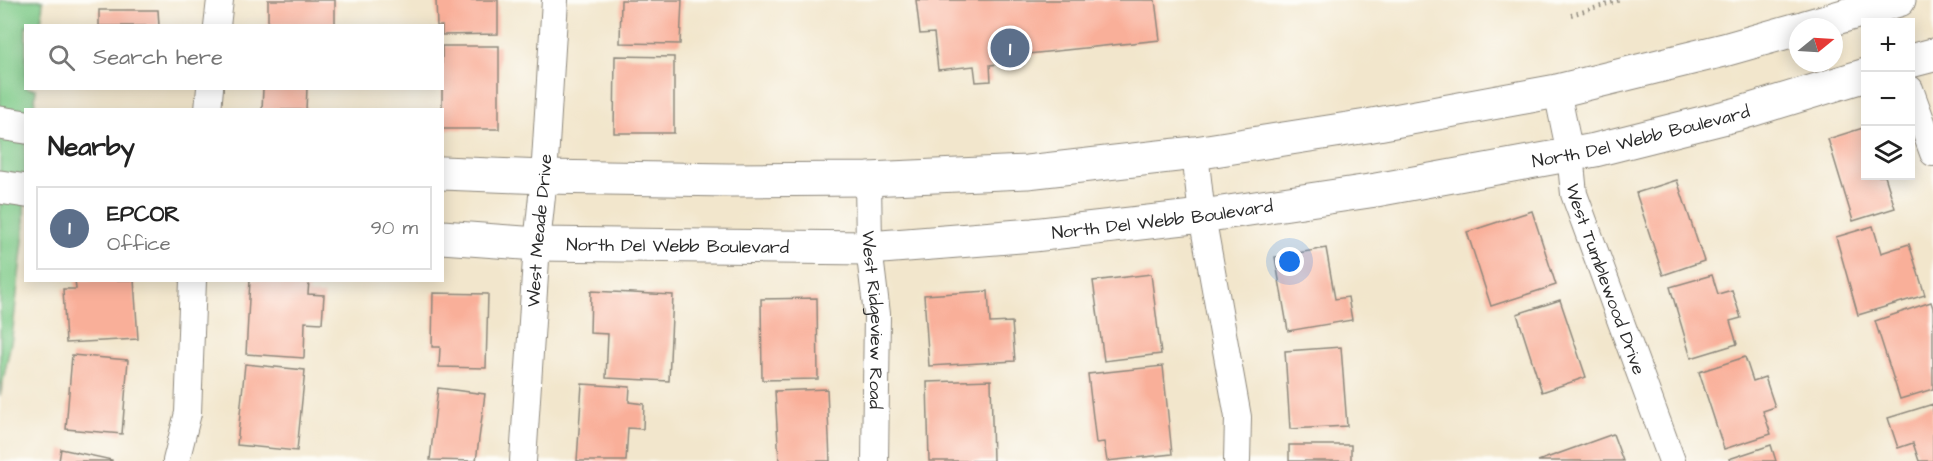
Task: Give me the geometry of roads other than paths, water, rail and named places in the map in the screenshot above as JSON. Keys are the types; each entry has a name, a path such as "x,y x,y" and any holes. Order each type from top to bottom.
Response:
{"street":[{"path":"217,24 220,0"},
{"name":"West Meade Drive","path":"523,461 555,0"},
{"path":"1843,19 1891,9"},
{"path":"444,172 544,177 729,180 868,179 1026,172 1195,153 1367,126 1557,91 1789,32"},
{"path":"1915,60 1933,55"},
{"name":"North Del Webb Boulevard","path":"444,237 537,243 869,248 1033,235 1202,216 1376,190 1594,150 1738,114 1861,77"},
{"path":"208,108 210,90"},
{"name":"West Tumblewood Drive","path":"1557,91 1570,154 1574,194 1672,461"},
{"path":"1915,101 1933,153"},
{"path":"0,123 24,127"},
{"path":"1195,153 1202,216 1238,417 1237,461"},
{"name":"West Ridgeview Road","path":"868,179 869,248 877,314 875,461"},
{"path":"0,187 24,191"},
{"path":"176,461 188,413 193,282"}],"place":[{"name":"EPCOR","path":"1010,48"}]}
